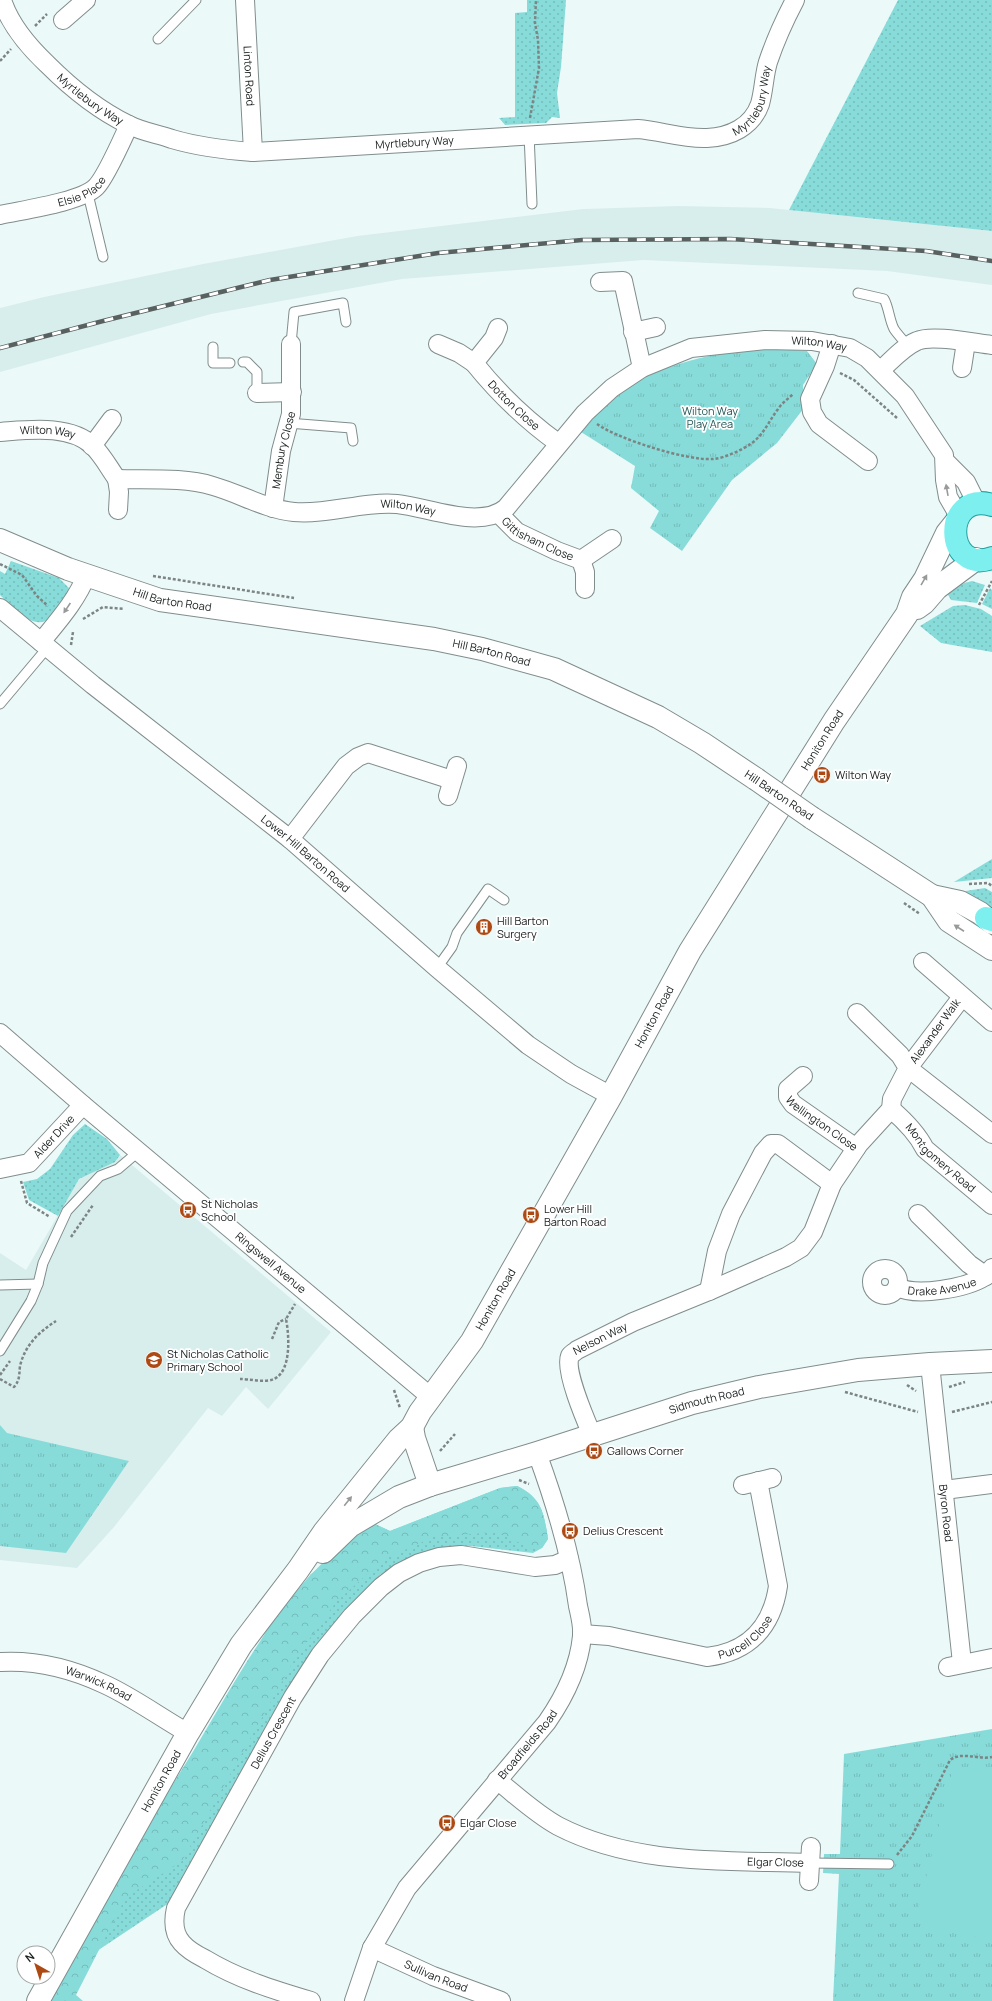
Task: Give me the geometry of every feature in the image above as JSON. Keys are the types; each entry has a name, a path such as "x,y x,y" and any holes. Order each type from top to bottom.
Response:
{"main road":[{"path":"985,563 969,557 958,546 954,531 957,519 970,506 986,501"},
{"name":"Honiton Road","path":"38,2001 188,1733 241,1645 298,1570 324,1532 399,1439 412,1427 472,1341 611,1096 690,951 749,855 862,679 908,614 913,597 925,579 947,533 957,519"},
{"name":"Hill Barton Road","path":"0,540 68,569 87,574 160,600 434,639 482,649 554,669 658,717 702,743 812,818 932,896 960,902 990,920"},
{"name":"Honiton Road","path":"908,614 924,603 937,588 985,563"},
{"name":"Hill Barton Road","path":"932,896 949,921 992,949"},
{"name":"Sidmouth Road","path":"430,1485 592,1436 692,1403 759,1387 858,1370 992,1361"},
{"path":"412,1427 414,1438 430,1485"},
{"name":"Honiton Road","path":"298,1570 313,1562 350,1526 399,1497 430,1485"}],"street":[{"name":"Myrtlebury Way","path":"2,0 11,22 40,58 67,84 98,107 129,125 185,143 224,150 253,152 529,134 638,129 683,138 705,138 735,132 753,118 760,104 768,62 795,0"},
{"path":"63,20 86,0"},
{"name":"Linton Road","path":"245,0 253,152"},
{"name":"Elsie Place","path":"0,215 54,204 88,194 97,187 103,177 129,125"},
{"path":"600,282 622,281 642,368"},
{"path":"633,332 656,327"},
{"path":"474,363 494,338 498,328"},
{"path":"880,370 908,346 922,339 932,338 992,344"},
{"name":"Wilton Way","path":"0,432 29,430 70,434 81,438 92,446 117,479 189,481 214,486 273,508 296,512 370,504 397,504 484,518 499,514 585,413 612,388 642,368 691,348 765,340 812,340 850,348 880,370 905,396 930,432 945,461 986,501"},
{"path":"962,368 966,342"},
{"name":"Membury Close","path":"273,508 281,451 288,424 292,392 291,344"},
{"name":"Dotton Close","path":"438,344 459,353 474,363 493,388 529,422 558,443"},
{"path":"832,344 825,366 810,398 812,412 819,424 868,461"},
{"path":"257,393 292,392"},
{"path":"92,446 112,419"},
{"name":"Wilton Way","path":"945,461 945,480 948,497 957,519"},
{"path":"117,479 119,492 118,510"},
{"name":"Gittisham Close","path":"499,514 517,532 557,551 581,560"},
{"name":"Gittisham Close","path":"581,560 612,538"},
{"name":"Gittisham Close","path":"581,560 584,572 585,589"},
{"path":"44,645 82,587 87,574"},
{"name":"Lower Hill Barton Road","path":"0,608 93,685 290,839 437,968 528,1045 571,1074 611,1096"},
{"path":"290,839 346,766 358,757 368,753 453,781"},
{"name":"Alexander Walk","path":"908,1068 962,997 922,962"},
{"path":"962,997 992,1022"},
{"path":"857,1013 900,1055 908,1068 992,1134"},
{"name":"Ringswell Avenue","path":"0,1033 138,1152 306,1291 359,1338 432,1398"},
{"name":"Wellington Close","path":"803,1076 788,1090 788,1097 793,1104 856,1148 891,1109 892,1099 908,1068"},
{"name":"Alder Drive","path":"8,1167 29,1163 83,1105"},
{"name":"Montgomery Road","path":"891,1109 920,1138 925,1149 992,1206"},
{"path":"709,1291 717,1251 731,1214 762,1153 771,1144 778,1144 832,1184"},
{"name":"Nelson Way","path":"592,1436 569,1366 570,1356 577,1350 633,1322 709,1291 786,1257 801,1248 813,1232 832,1184 856,1148"},
{"name":"Drake Avenue","path":"918,1214 969,1264 989,1272"},
{"name":"Drake Avenue","path":"897,1287 906,1291 922,1293 974,1282 989,1272"},
{"name":"Byron Road","path":"930,1364 944,1490 955,1665 992,1658"},
{"name":"Broadfields Road","path":"354,2001 372,1948 407,1888 547,1722 560,1703 571,1682 577,1662 582,1634 569,1559 550,1490 537,1453"},
{"name":"Purcell Close","path":"582,1634 609,1636 707,1657 722,1655 738,1649 751,1640 771,1615 776,1601 778,1586 758,1481"},
{"path":"944,1490 992,1484"},
{"name":"Delius Crescent","path":"311,2001 256,1985 222,1969 182,1943 175,1931 173,1920 176,1908 293,1697 320,1655 352,1616 381,1587 399,1573 419,1563 438,1557 461,1555 535,1567 555,1565 569,1559"},
{"name":"Warwick Road","path":"0,1662 17,1661 56,1667 104,1684 188,1733"},
{"name":"Elgar Close","path":"497,1780 543,1817 580,1836 628,1851 676,1857 810,1855 809,1881"},
{"name":"Sullivan Road","path":"372,1948 433,1976 501,2001"}],"lane":[{"path":"158,39 196,0"},
{"path":"529,134 532,204"},
{"path":"88,194 103,257"},
{"path":"858,293 884,299 888,306 894,330 908,346"},
{"path":"291,344 294,312 343,303 346,322"},
{"path":"214,347 213,363 230,363"},
{"path":"243,362 247,362 257,372 257,393"},
{"path":"288,424 351,428 353,441"},
{"path":"0,704 44,645"},
{"path":"437,968 447,956 457,932 488,889 504,900"},
{"path":"0,1352 31,1301 38,1284 43,1263 66,1211 100,1176 118,1169 138,1152"},
{"path":"0,1285 38,1284"},
{"path":"810,1855 889,1864"}],"path":[{"path":"529,134 530,114 539,68 538,40 535,23 536,0"},
{"path":"0,61 7,54"},
{"path":"825,366 854,380 900,420"},
{"path":"585,413 604,429 667,452 693,458 713,459 725,457 758,438 778,408 807,381 816,386"},
{"path":"0,564 22,575 44,603 62,616 76,623 103,607 122,610 128,608"},
{"path":"979,605 992,581"},
{"path":"988,883 992,886"},
{"path":"967,885 992,883"},
{"path":"902,902 921,916"},
{"path":"8,1167 28,1203 52,1218"},
{"path":"67,1243 97,1198"},
{"path":"272,1340 280,1322 286,1319 306,1291"},
{"path":"240,1379 272,1380 278,1377 287,1357 289,1340 286,1319"},
{"path":"0,1378 14,1387 19,1381 20,1367 29,1344 56,1321"},
{"path":"0,1374 12,1358"},
{"path":"392,1384 400,1409"},
{"path":"844,1392 936,1416 992,1402"},
{"path":"440,1451 455,1434"},
{"path":"513,1480 519,1480 530,1484 534,1489"},
{"path":"889,1864 912,1836 950,1760 960,1756 981,1758 992,1757"}],"shaded area":[{"path":"678,206 770,208 992,231 992,285 887,271 643,260 402,279 211,314 0,372 0,308 44,297 203,264 357,236 583,209"},
{"name":"St Nicholas Catholic Primary School","path":"120,1155 331,1332 268,1409 246,1387 222,1416 208,1408 114,1527 77,1568 0,1560 0,1253 26,1270 79,1179 115,1162"}],"green space":[{"path":"527,0 566,0 561,67 557,93 560,118 552,117 546,123 505,125 499,118 515,117 515,13 527,12"},
{"path":"898,0 992,0 992,231 789,210"},
{"name":"Wilton Way Play Area","path":"758,347 807,351 817,364 803,385 804,408 777,443 732,480 682,551 650,528 659,511 631,488 635,466 581,432 611,400 644,378 680,363"},
{"path":"11,561 59,578 69,588 68,592 52,616 46,621 32,621 24,617 0,595 0,571 5,574"},
{"path":"972,581 985,585 977,603 951,600 947,593 961,584"},
{"path":"990,588 992,590 992,609 982,604"},
{"path":"965,605 981,609 992,616 992,652 941,643 920,626 953,606"},
{"path":"992,859 992,878 954,882"},
{"path":"985,888 992,892 992,910 959,892"},
{"path":"85,1124 107,1139 120,1155 115,1162 79,1179 58,1216 29,1200 23,1182 37,1179 50,1169 73,1135"},
{"path":"0,1425 7,1433 129,1461 66,1553 0,1546"},
{"path":"517,1486 537,1501 543,1514 548,1539 542,1548 533,1553 471,1546 439,1548 408,1558 381,1574 347,1608 300,1669 169,1903 88,1957 269,1626 311,1574 375,1524 390,1531 500,1488"},
{"path":"517,1486 537,1501 543,1514 548,1539 542,1548 531,1548 496,1532 433,1537 383,1560 336,1602 293,1662 182,1861 126,1897 76,1995 83,2001 44,2001 53,1985 56,1985 56,1980 116,1877 248,1660 270,1626 319,1566 346,1542 375,1524 390,1531 500,1488"},
{"path":"992,1729 992,2001 833,2001 839,1874 823,1873 824,1854 840,1854 844,1754"},
{"path":"954,1765 992,1774 992,1941 915,1922"}],"railway":[{"path":"0,348 270,280 438,253 582,240 730,239 926,251 992,261"}],"place":[{"name":"Wilton Way","path":"822,775"},
{"name":"Hill Barton Surgery","path":"484,927"},
{"name":"St Nicholas School","path":"188,1210"},
{"name":"Lower Hill Barton Road","path":"531,1215"},
{"name":"St Nicholas Catholic Primary School","path":"154,1360"},
{"name":"Gallows Corner","path":"594,1451"},
{"name":"Delius Crescent","path":"570,1531"},
{"name":"Elgar Close","path":"447,1823"}]}
